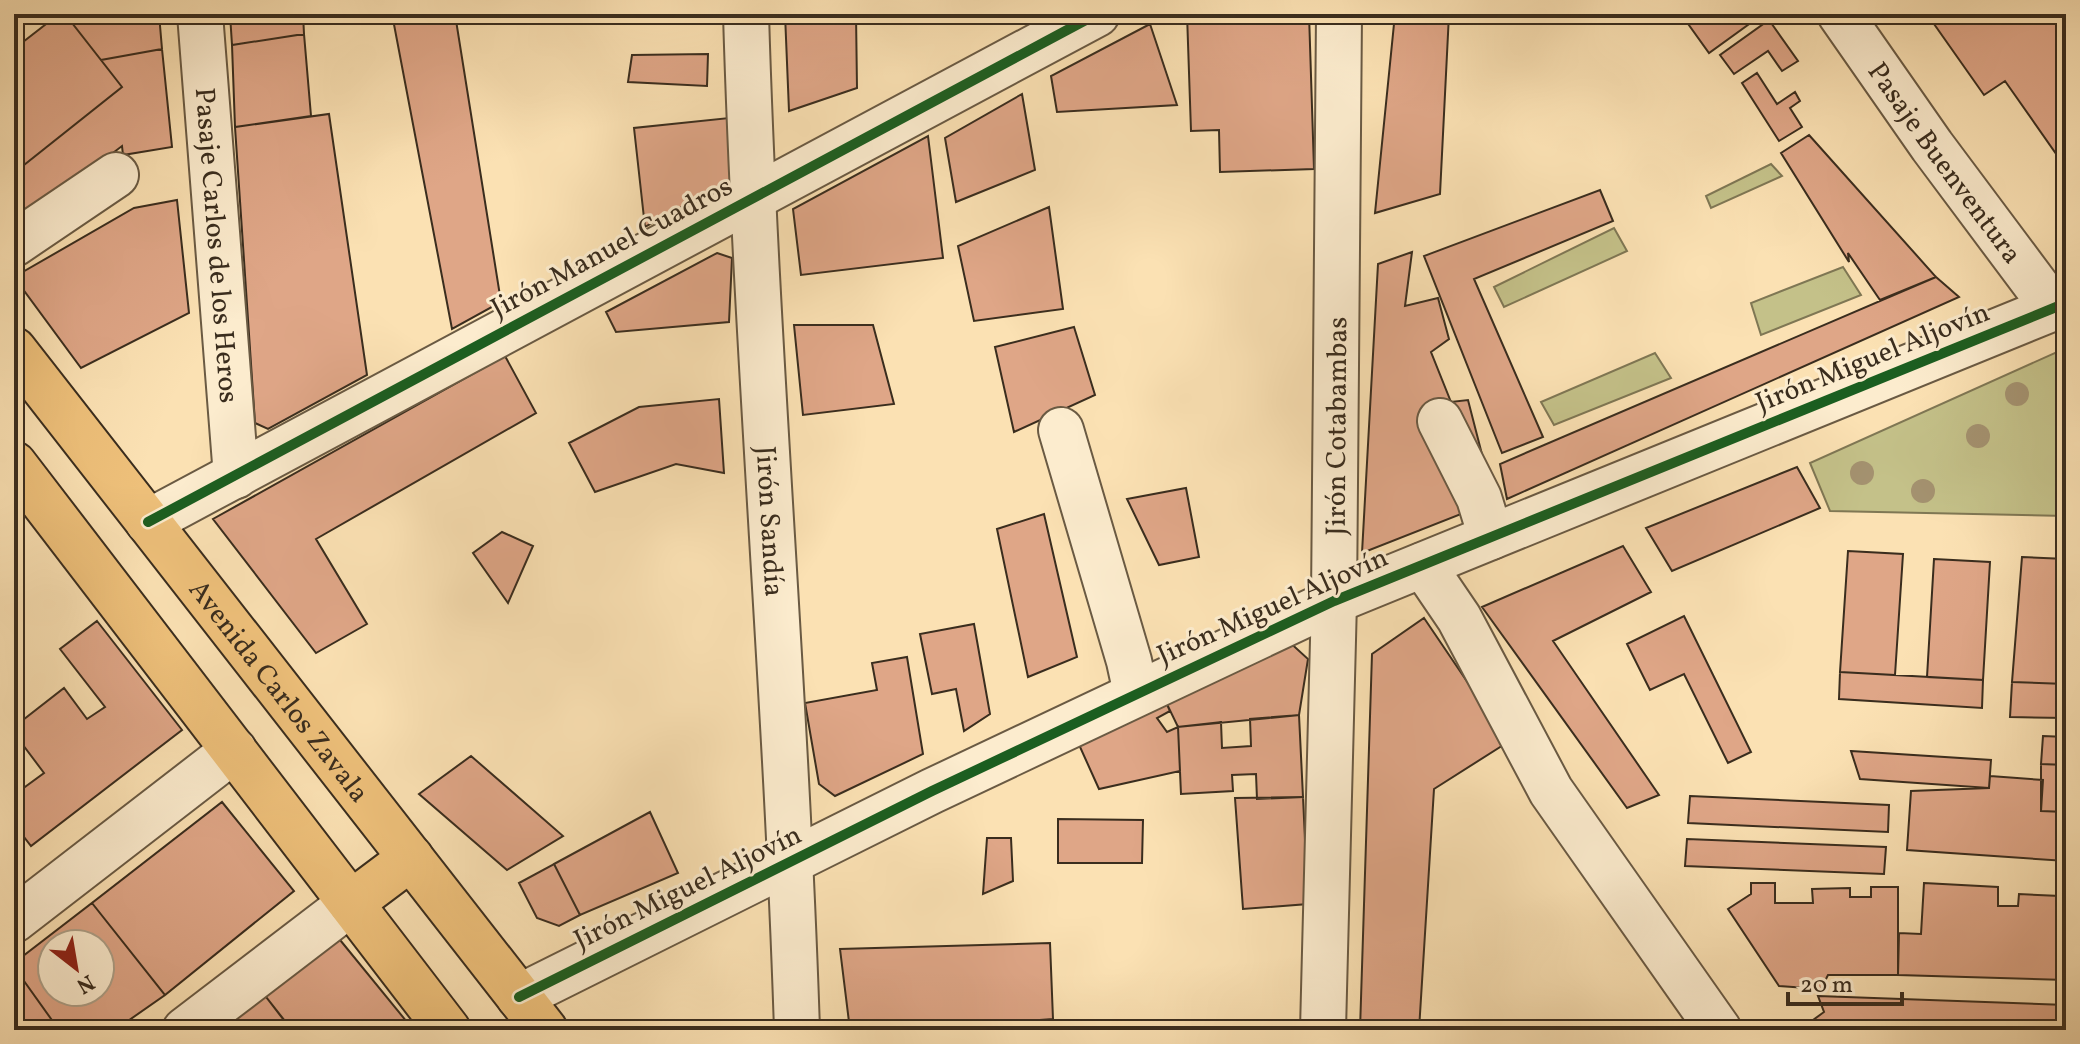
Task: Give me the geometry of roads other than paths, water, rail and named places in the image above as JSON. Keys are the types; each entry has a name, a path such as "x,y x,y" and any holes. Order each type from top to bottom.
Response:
{"main road":[{"name":"Avenida Carlos Zavala","path":"14,350 532,1013"},
{"path":"82,437 18,477 234,750 351,903 440,1027"},
{"path":"351,903 411,858"}],"street":[{"name":"Pasaje Carlos de los Heros","path":"200,14 236,476"},
{"name":"Jirón Sandía","path":"746,14 751,197 792,860 797,1030"},
{"name":"Jirón Cotabambas","path":"1323,1030 1334,601 1339,14"},
{"name":"Pasaje Buenventura","path":"1840,14 1932,146 2060,306"},
{"name":"Jirón Manuel Cuadros","path":"148,522 1075,20"},
{"path":"14,244 116,175"},
{"name":"Jirón Miguel Aljovín","path":"532,1013 792,860 1334,601 2060,306"},
{"path":"1440,421 1479,498 1491,537"},
{"path":"1061,430 1136,693"},
{"path":"1423,565 1459,618 1551,791 1719,1030"},
{"path":"14,920 234,750"},
{"path":"185,1030 351,903"}]}
